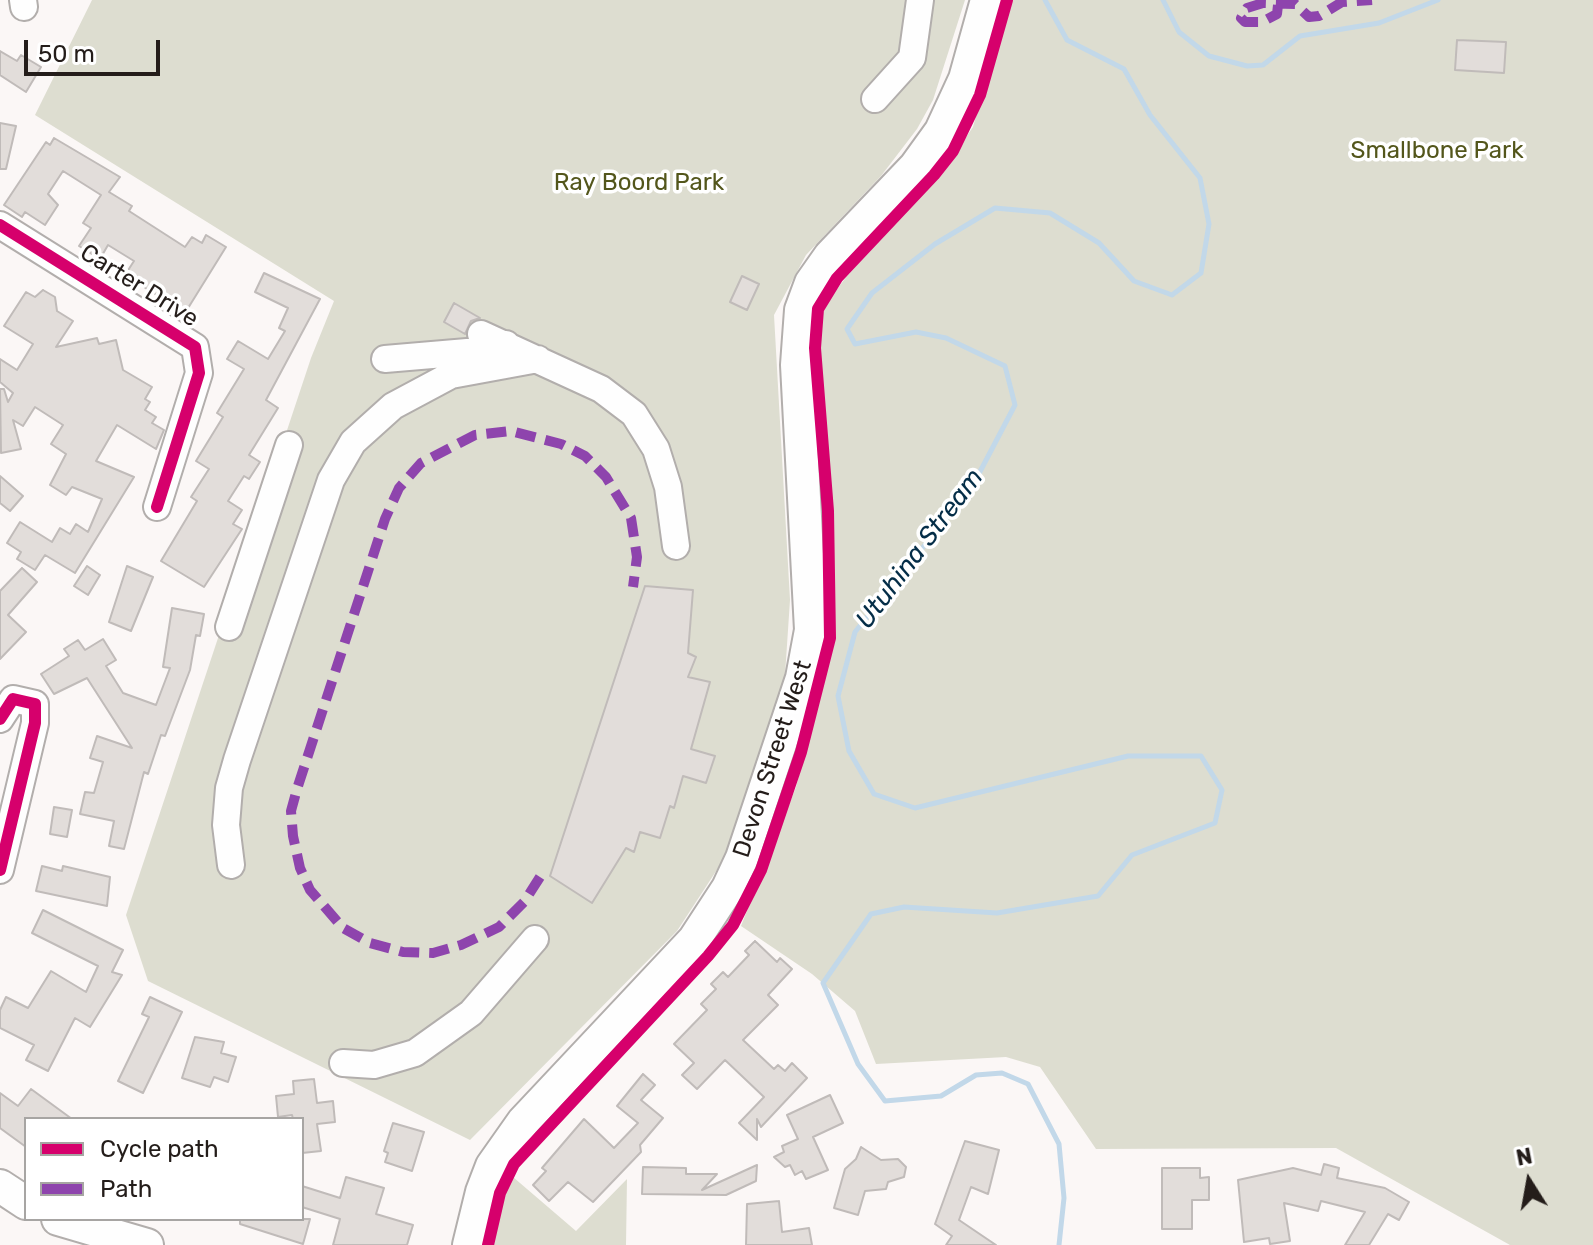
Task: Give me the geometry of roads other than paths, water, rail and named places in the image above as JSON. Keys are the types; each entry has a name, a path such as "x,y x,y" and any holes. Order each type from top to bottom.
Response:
{"main road":[{"name":"Devon Street West","path":"469,1245 492,1166 523,1122 694,940 728,888 742,858 802,678 811,630 797,365 801,310 811,283 830,256 915,167 941,131 965,79 987,0"},
{"path":"0,1186 24,1202"},
{"path":"65,1221 147,1245"}],"street":[{"path":"875,99 912,58 920,0"},
{"name":"Carter Drive","path":"3,236 195,347 199,373 157,507"},
{"path":"481,334 601,389 634,414 656,449 668,487 676,546"},
{"path":"385,359 479,351 506,344"},
{"path":"231,865 226,825 229,788 237,760 331,480 353,442 393,406 451,375 538,359"},
{"path":"229,627 289,445"},
{"path":"0,719 13,699 35,704 35,723 7,794 0,870"},
{"path":"343,1063 392,1063 428,1045 471,1013 535,939"}],"waterway":[{"name":"Utuhina Stream","path":"1045,0 1067,40 1124,69 1150,115 1200,178 1209,224 1201,273 1172,295 1134,281 1099,243 1050,213 995,208 935,244 872,293 847,329 855,344 916,332 946,338 1005,366 1015,405 973,485 855,632 838,696 849,751 874,794 915,808 1128,756 1201,756 1222,790 1215,823 1132,855 1098,896 997,913 904,907 871,914 823,983 858,1064 885,1101 941,1096 976,1075 1002,1073 1028,1084 1059,1144 1064,1198 1059,1245"},
{"name":"Utuhina Stream","path":"1163,0 1179,32 1209,56 1247,66 1263,65 1300,36 1379,23 1438,0"}],"park label":[{"name":"Smallbone Park","path":"1437,151"},
{"name":"Ray Boord Park","path":"639,183"}]}
